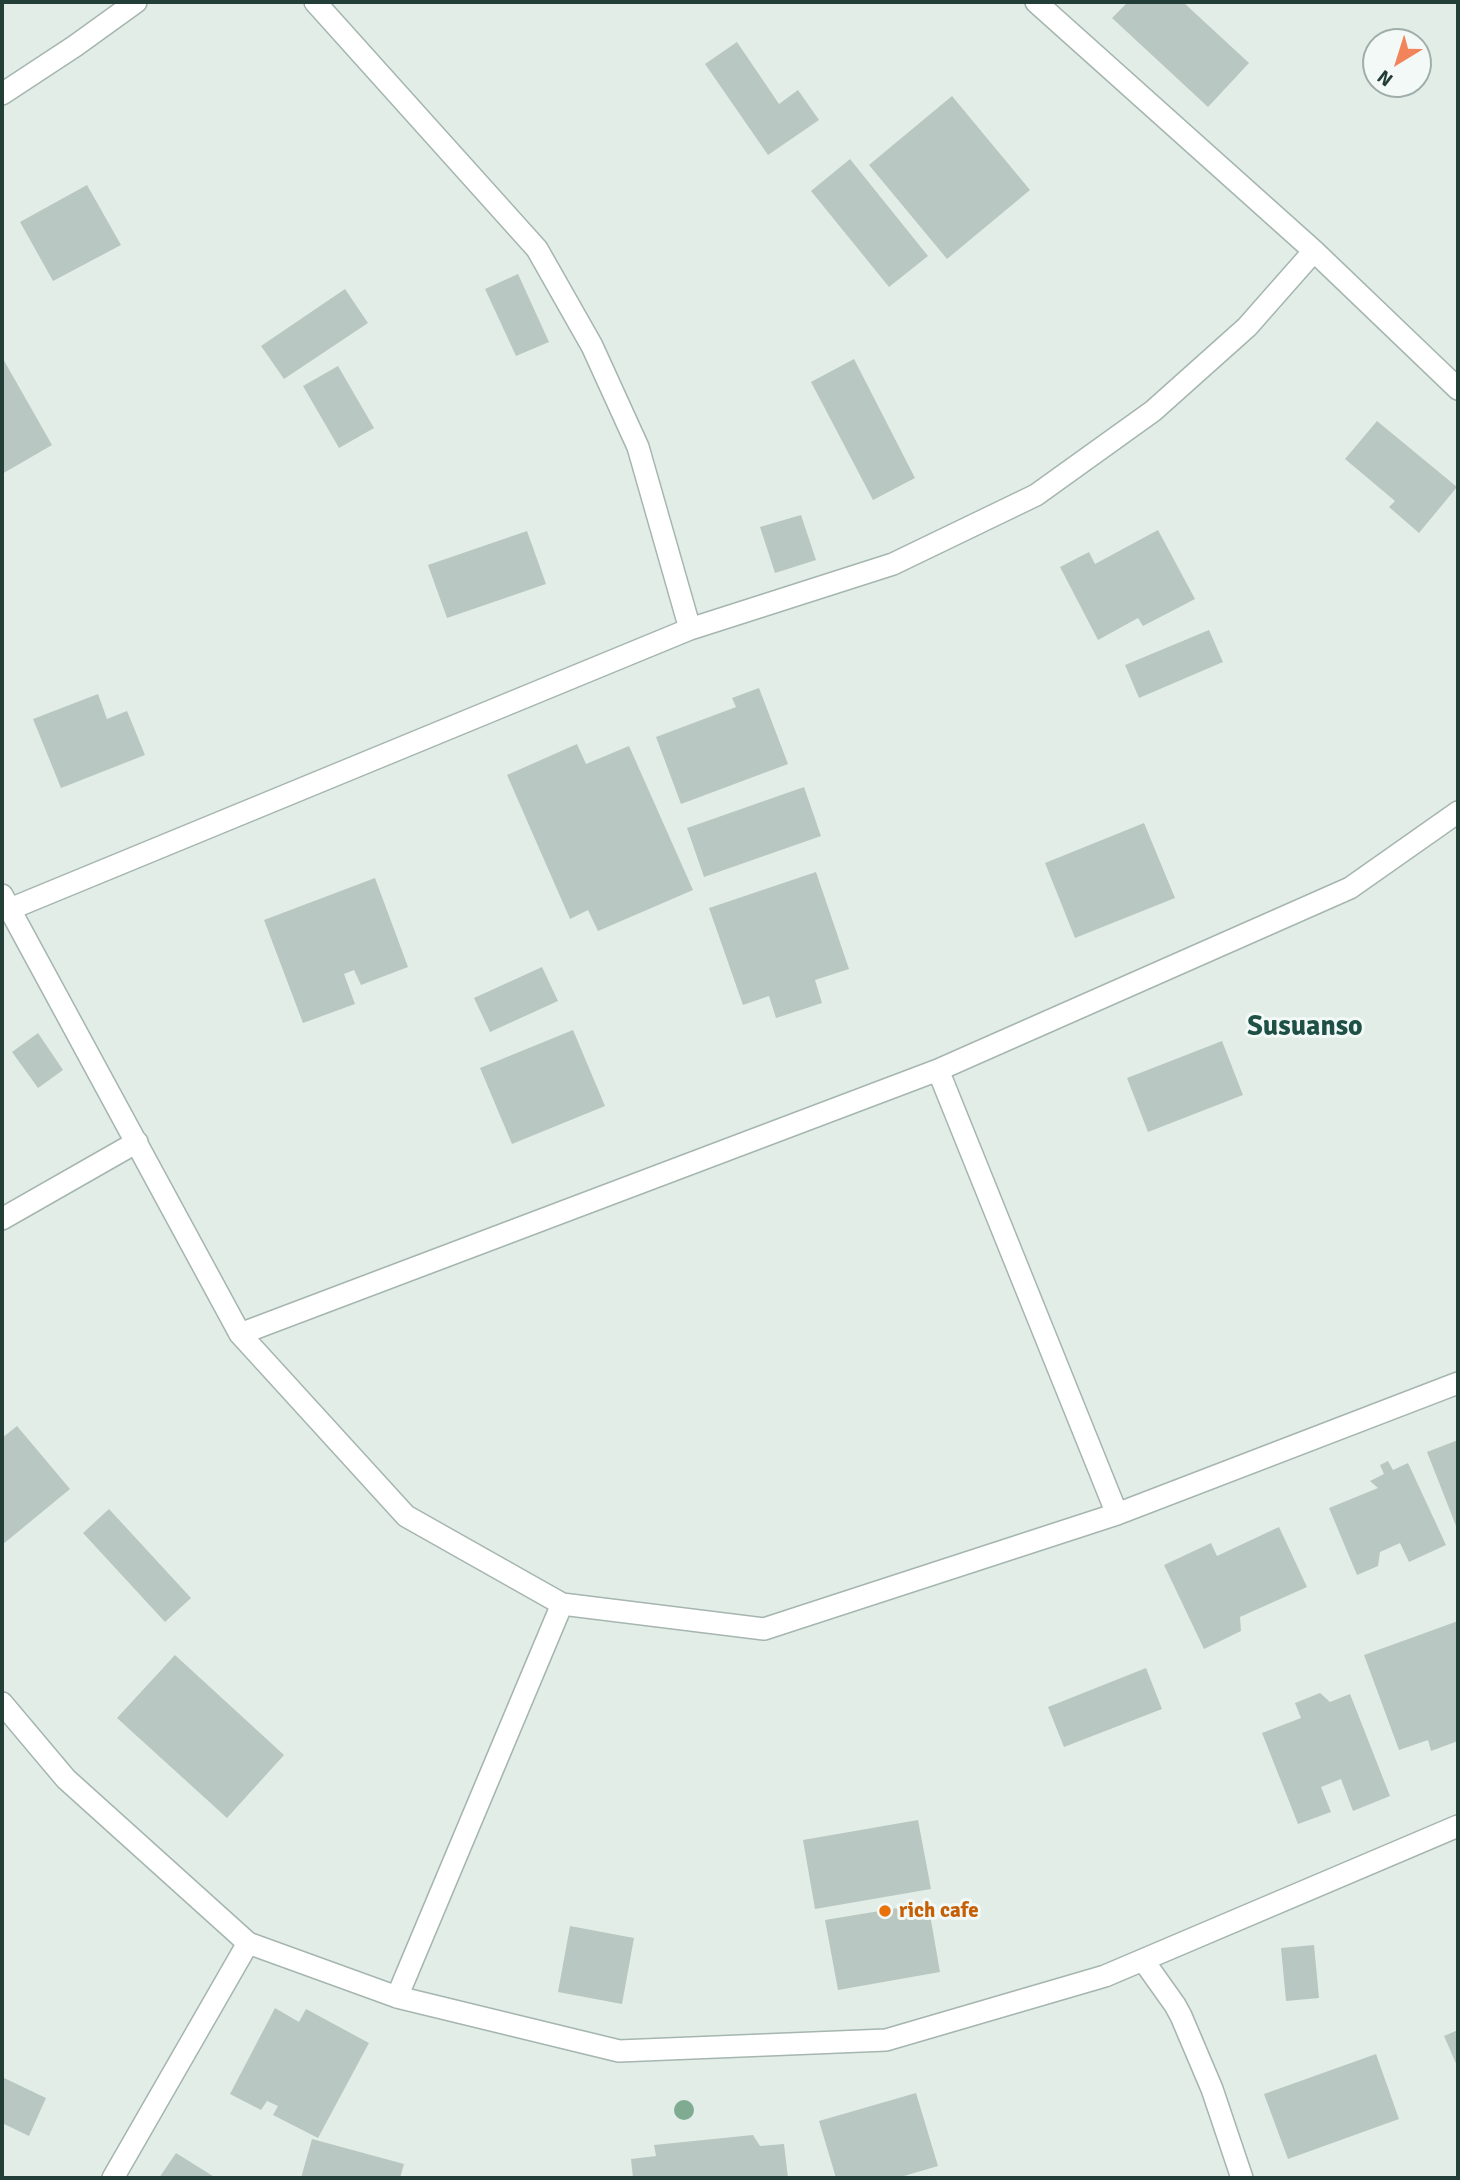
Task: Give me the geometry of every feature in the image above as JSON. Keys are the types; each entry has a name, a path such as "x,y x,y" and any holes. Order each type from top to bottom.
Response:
{"street":[{"path":"2,94 135,2"},
{"path":"315,2 537,249 592,346 638,447 690,629"},
{"path":"1036,2 1314,251 1458,389"},
{"path":"1314,251 1247,327 1153,411 1036,495 893,564 690,629 6,902 240,1334 406,1516 562,1604 764,1629 1117,1514 1458,1383"},
{"path":"240,1334 938,1070 1350,888 1458,812"},
{"path":"938,1070 1117,1514"},
{"path":"2,1219 137,1142"},
{"path":"397,1997 562,1604"},
{"path":"2,1703 66,1779 248,1943 397,1997 619,2051 886,2040 1105,1976 1458,1826"},
{"path":"113,2178 248,1943"},
{"path":"1143,1960 1181,2017 1212,2089 1242,2178"}],"building":[{"path":"1128,2 1183,2 1249,63 1208,107 1112,18"},
{"path":"737,42 779,104 798,90 819,120 768,155 705,64"},
{"path":"952,96 1030,190 947,259 869,165"},
{"path":"850,159 928,256 889,287 811,191"},
{"path":"87,185 121,245 53,281 20,222"},
{"path":"518,274 549,342 516,356 485,289"},
{"path":"345,289 368,323 284,379 261,346"},
{"path":"2,357 52,445 2,474"},
{"path":"854,359 915,478 873,500 811,382"},
{"path":"338,366 374,428 339,448 303,386"},
{"path":"1377,421 1457,487 1419,533 1389,507 1395,501 1345,459"},
{"path":"801,515 816,560 775,573 760,527"},
{"path":"1158,530 1195,599 1143,626 1138,618 1098,640 1060,567 1089,552 1095,564"},
{"path":"527,531 546,584 447,618 428,565"},
{"path":"1209,630 1223,662 1139,698 1125,665"},
{"path":"759,688 788,764 681,804 656,737 736,707 732,698"},
{"path":"98,694 107,719 127,711 145,755 61,788 33,719"},
{"path":"577,744 586,764 629,746 693,890 598,931 588,910 570,919 507,775"},
{"path":"804,787 821,836 704,877 687,828"},
{"path":"1144,823 1175,898 1075,938 1045,863"},
{"path":"816,872 849,969 815,980 822,1003 776,1018 769,996 743,1005 709,908"},
{"path":"375,878 408,967 361,985 354,970 344,974 355,1004 303,1023 264,920"},
{"path":"542,967 558,1001 490,1032 474,998"},
{"path":"573,1030 605,1106 512,1144 480,1068"},
{"path":"38,1033 63,1070 38,1088 12,1052"},
{"path":"1222,1041 1243,1095 1148,1132 1127,1078"},
{"path":"17,1426 70,1489 2,1545 2,1438"},
{"path":"1458,1440 1458,1531 1427,1452"},
{"path":"1388,1461 1393,1470 1408,1463 1446,1545 1409,1562 1400,1543 1380,1552 1378,1566 1357,1575 1329,1508 1378,1488 1370,1481 1384,1474 1380,1465"},
{"path":"109,1509 191,1598 165,1622 83,1533"},
{"path":"1279,1527 1307,1587 1240,1617 1241,1631 1204,1649 1164,1565 1211,1543 1217,1556"},
{"path":"1458,1621 1458,1741 1431,1751 1428,1740 1399,1750 1364,1655"},
{"path":"175,1655 284,1755 227,1818 117,1718"},
{"path":"1146,1668 1162,1709 1064,1747 1048,1707"},
{"path":"1320,1693 1330,1702 1350,1694 1390,1796 1353,1811 1341,1779 1321,1787 1331,1812 1298,1824 1262,1733 1301,1718 1295,1703"},
{"path":"918,1820 931,1889 815,1909 803,1840"},
{"path":"928,1903 940,1972 838,1990 825,1920"},
{"path":"570,1926 634,1938 622,2004 558,1992"},
{"path":"1314,1945 1319,1998 1286,2001 1281,1948"},
{"path":"275,2008 299,2022 306,2009 369,2043 318,2138 273,2115 278,2106 267,2101 261,2110 230,2094"},
{"path":"1458,2030 1458,2068 1444,2036"},
{"path":"1376,2054 1399,2119 1288,2159 1264,2094"},
{"path":"2,2077 46,2098 29,2136 2,2123"},
{"path":"916,2093 938,2166 897,2178 836,2178 819,2121"},
{"path":"753,2135 760,2146 784,2144 788,2178 633,2178 631,2159 656,2156 654,2145"},
{"path":"312,2139 404,2164 400,2178 301,2178"},
{"path":"176,2153 216,2178 159,2178"}],"place":[{"name":"rich cafe","path":"885,1911"}],"district":[{"name":"Susuanso","path":"1305,1028"}]}
